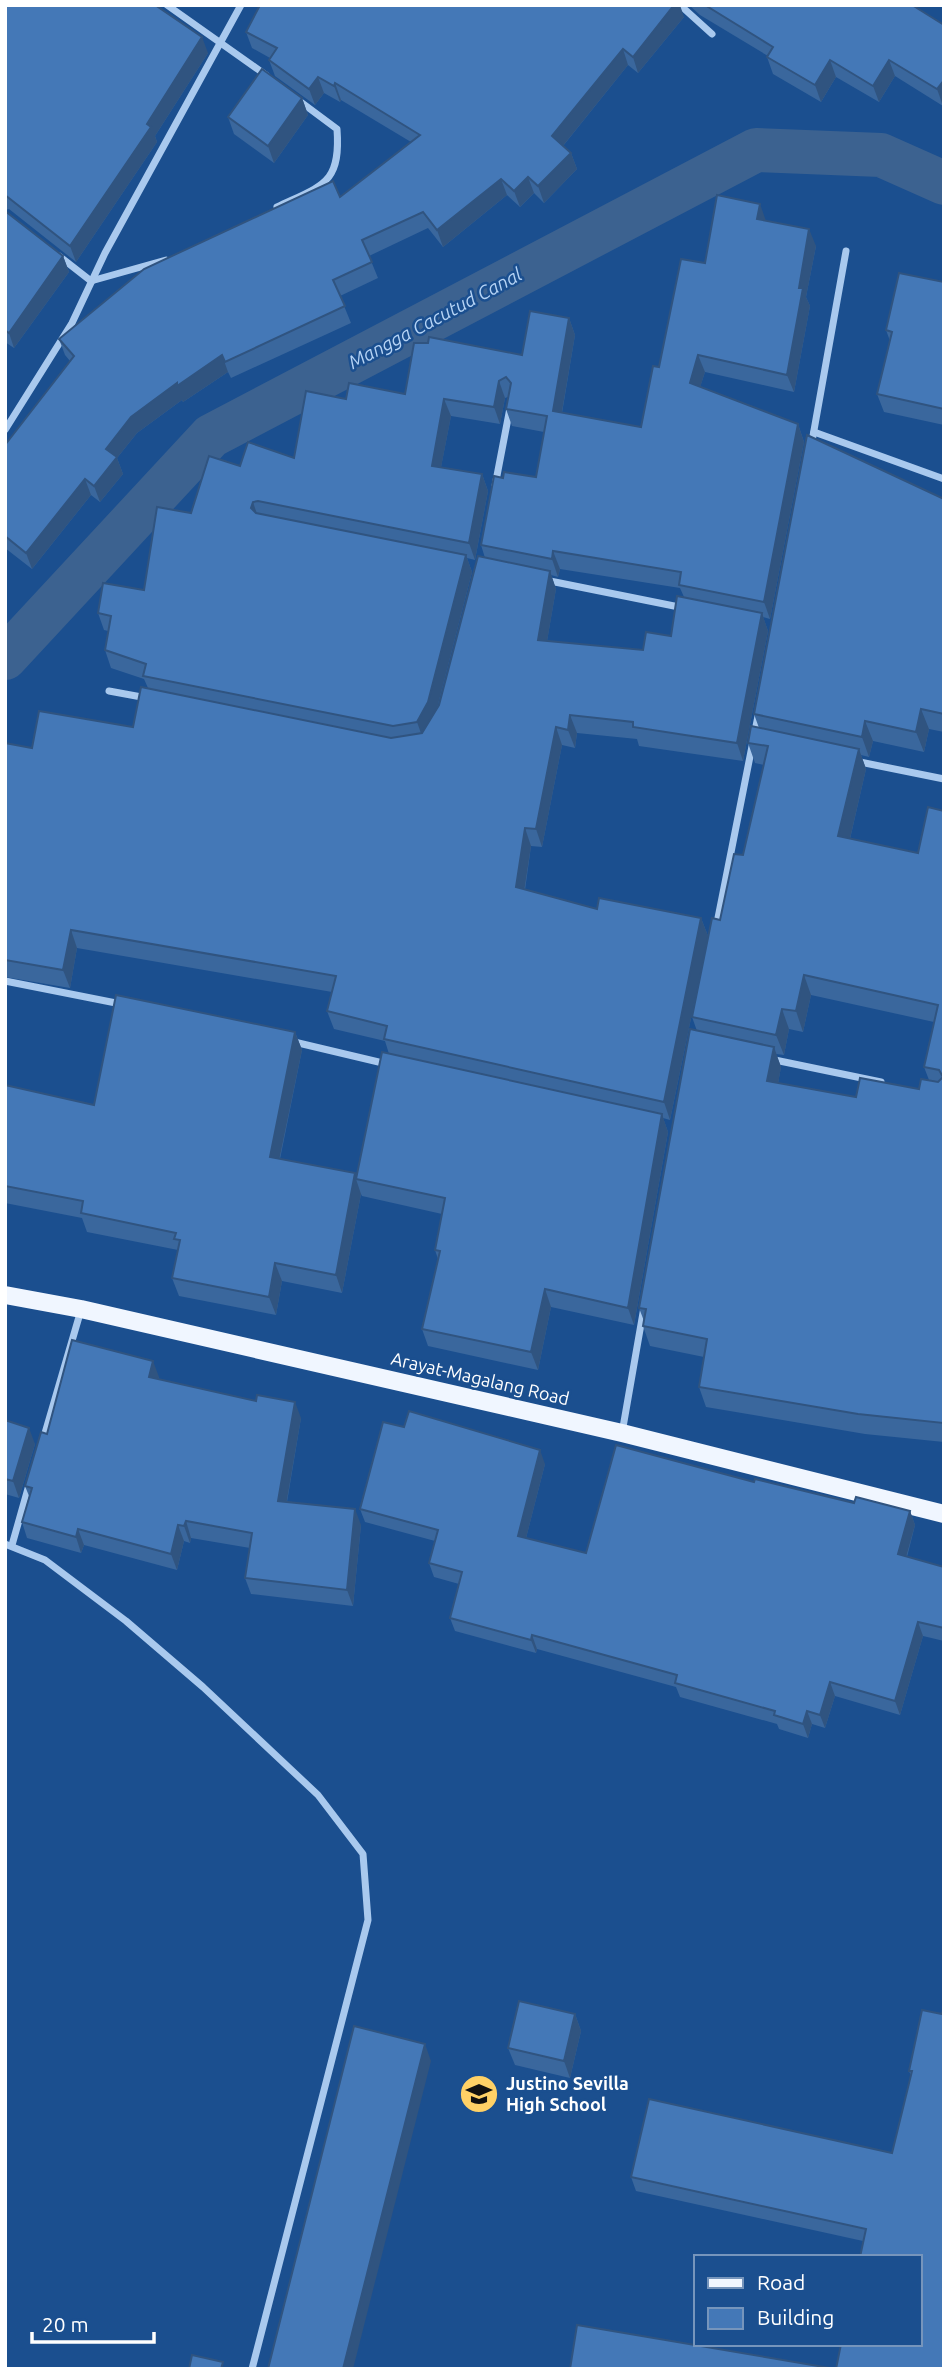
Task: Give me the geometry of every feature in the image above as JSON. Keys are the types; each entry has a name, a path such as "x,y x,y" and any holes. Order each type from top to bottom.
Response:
{"main road":[{"name":"Arayat-Magalang Road","path":"5,1295 622,1433 944,1514"}],"street":[{"path":"167,5 275,82"},
{"path":"5,430 72,323 91,281 241,5"},
{"path":"680,5 712,34"},
{"path":"271,210 330,177 339,159 337,129 293,96"},
{"path":"48,247 91,281"},
{"path":"808,458 846,251"},
{"path":"91,281 171,259"},
{"path":"494,490 511,401"},
{"path":"814,432 944,480"},
{"path":"533,578 694,610"},
{"path":"109,691 162,701"},
{"path":"713,942 761,702"},
{"path":"754,739 768,742"},
{"path":"849,759 944,779"},
{"path":"5,981 126,1005"},
{"path":"285,1040 390,1065"},
{"path":"761,1057 892,1084"},
{"path":"622,1433 645,1300"},
{"path":"38,1454 81,1310"},
{"path":"31,1480 8,1544 45,1560 126,1620 203,1687 318,1795 363,1854 368,1920 252,2369"}],"building":[{"path":"5,5 155,5 202,37 147,124 151,127 70,246 5,195"},
{"path":"260,5 674,5 633,57 623,49 552,136 571,153 538,186 528,177 514,191 501,179 437,230 423,212 362,240 372,262 333,280 345,306 225,362 222,355 177,386 177,383 131,417 106,449 117,457 94,486 85,479 26,553 5,536 5,445 74,356 59,339 144,269 333,181 340,197 420,135 335,83 334,86 318,77 309,89 269,60 277,48 246,32"},
{"path":"705,5 912,5 944,25 944,80 937,89 889,60 873,86 830,60 815,85 767,57 773,47"},
{"path":"262,69 302,98 268,146 228,117"},
{"path":"717,195 760,204 757,219 809,229 799,288 803,288 787,375 698,355 690,383 798,424 764,602 679,585 681,572 553,551 552,559 481,545 494,476 503,478 504,472 536,477 547,416 506,409 511,383 506,377 499,381 494,407 444,399 432,466 482,474 469,543 258,501 253,502 251,508 256,513 466,555 428,702 417,722 393,726 143,676 146,664 105,650 111,616 98,613 103,583 144,590 157,507 191,513 209,456 240,466 248,442 294,458 306,391 346,399 349,383 405,394 414,343 428,343 429,337 522,355 530,311 569,318 553,411 641,427 653,366 659,367 681,259 705,263"},
{"path":"5,211 63,256 9,333 5,330"},
{"path":"899,273 944,282 944,409 877,394 892,332 886,330"},
{"path":"807,435 944,499 944,714 921,709 916,732 865,721 862,737 754,714"},
{"path":"478,556 550,571 538,640 643,650 646,632 671,636 677,596 762,613 737,743 633,727 633,722 570,715 568,730 556,727 536,829 525,828 516,887 597,909 599,898 701,918 664,1102 384,1039 387,1026 327,1011 336,976 71,930 63,970 5,960 5,743 32,748 39,711 133,727 141,687 391,738 422,733 439,705"},
{"path":"751,726 859,749 838,836 918,853 928,807 944,811 943,1423 858,1414 699,1387 707,1339 643,1326 646,1309 639,1308 690,1029 774,1047 767,1081 856,1097 860,1078 919,1089 921,1079 938,1082 943,1077 939,1070 924,1067 938,1005 804,975 796,1011 782,1009 776,1035 692,1017 712,918 720,920 734,854 743,855 768,746 748,743"},
{"path":"116,995 295,1032 270,1157 355,1173 336,1275 275,1263 269,1297 172,1278 180,1240 174,1239 176,1233 81,1213 83,1201 5,1186 5,1085 94,1105"},
{"path":"382,1052 662,1114 628,1308 545,1289 531,1352 422,1329 440,1251 435,1250 445,1198 356,1179"},
{"path":"72,1340 153,1361 149,1377 256,1401 257,1395 295,1402 278,1501 355,1509 347,1590 245,1578 252,1533 186,1521 184,1526 178,1525 171,1554 78,1529 76,1537 22,1522 32,1488 25,1486 41,1432 47,1434"},
{"path":"409,1411 540,1450 518,1536 586,1553 616,1445 754,1482 755,1479 854,1503 856,1497 910,1511 898,1554 944,1567 944,1628 918,1622 895,1701 830,1682 820,1715 807,1711 803,1724 774,1715 775,1711 675,1683 677,1675 532,1635 531,1640 450,1618 462,1572 429,1563 438,1530 360,1509 383,1422 404,1427"},
{"path":"5,1420 29,1428 13,1481 5,1479"},
{"path":"519,2001 575,2014 564,2061 508,2048"},
{"path":"944,2005 944,2369 836,2369 841,2346 921,2346 921,2255 860,2255 866,2229 631,2177 649,2099 892,2153 912,2071 909,2071 922,2010 942,2014"},
{"path":"354,2026 425,2044 343,2369 268,2369"},
{"path":"577,2325 836,2369 570,2369"},
{"path":"192,2355 223,2362 221,2369 189,2369"}],"waterway":[{"name":"Mangga Cacutud Canal","path":"5,658 211,436 756,150 881,155 944,183"}],"place":[{"name":"Justino Sevilla High School","path":"479,2094"}]}
